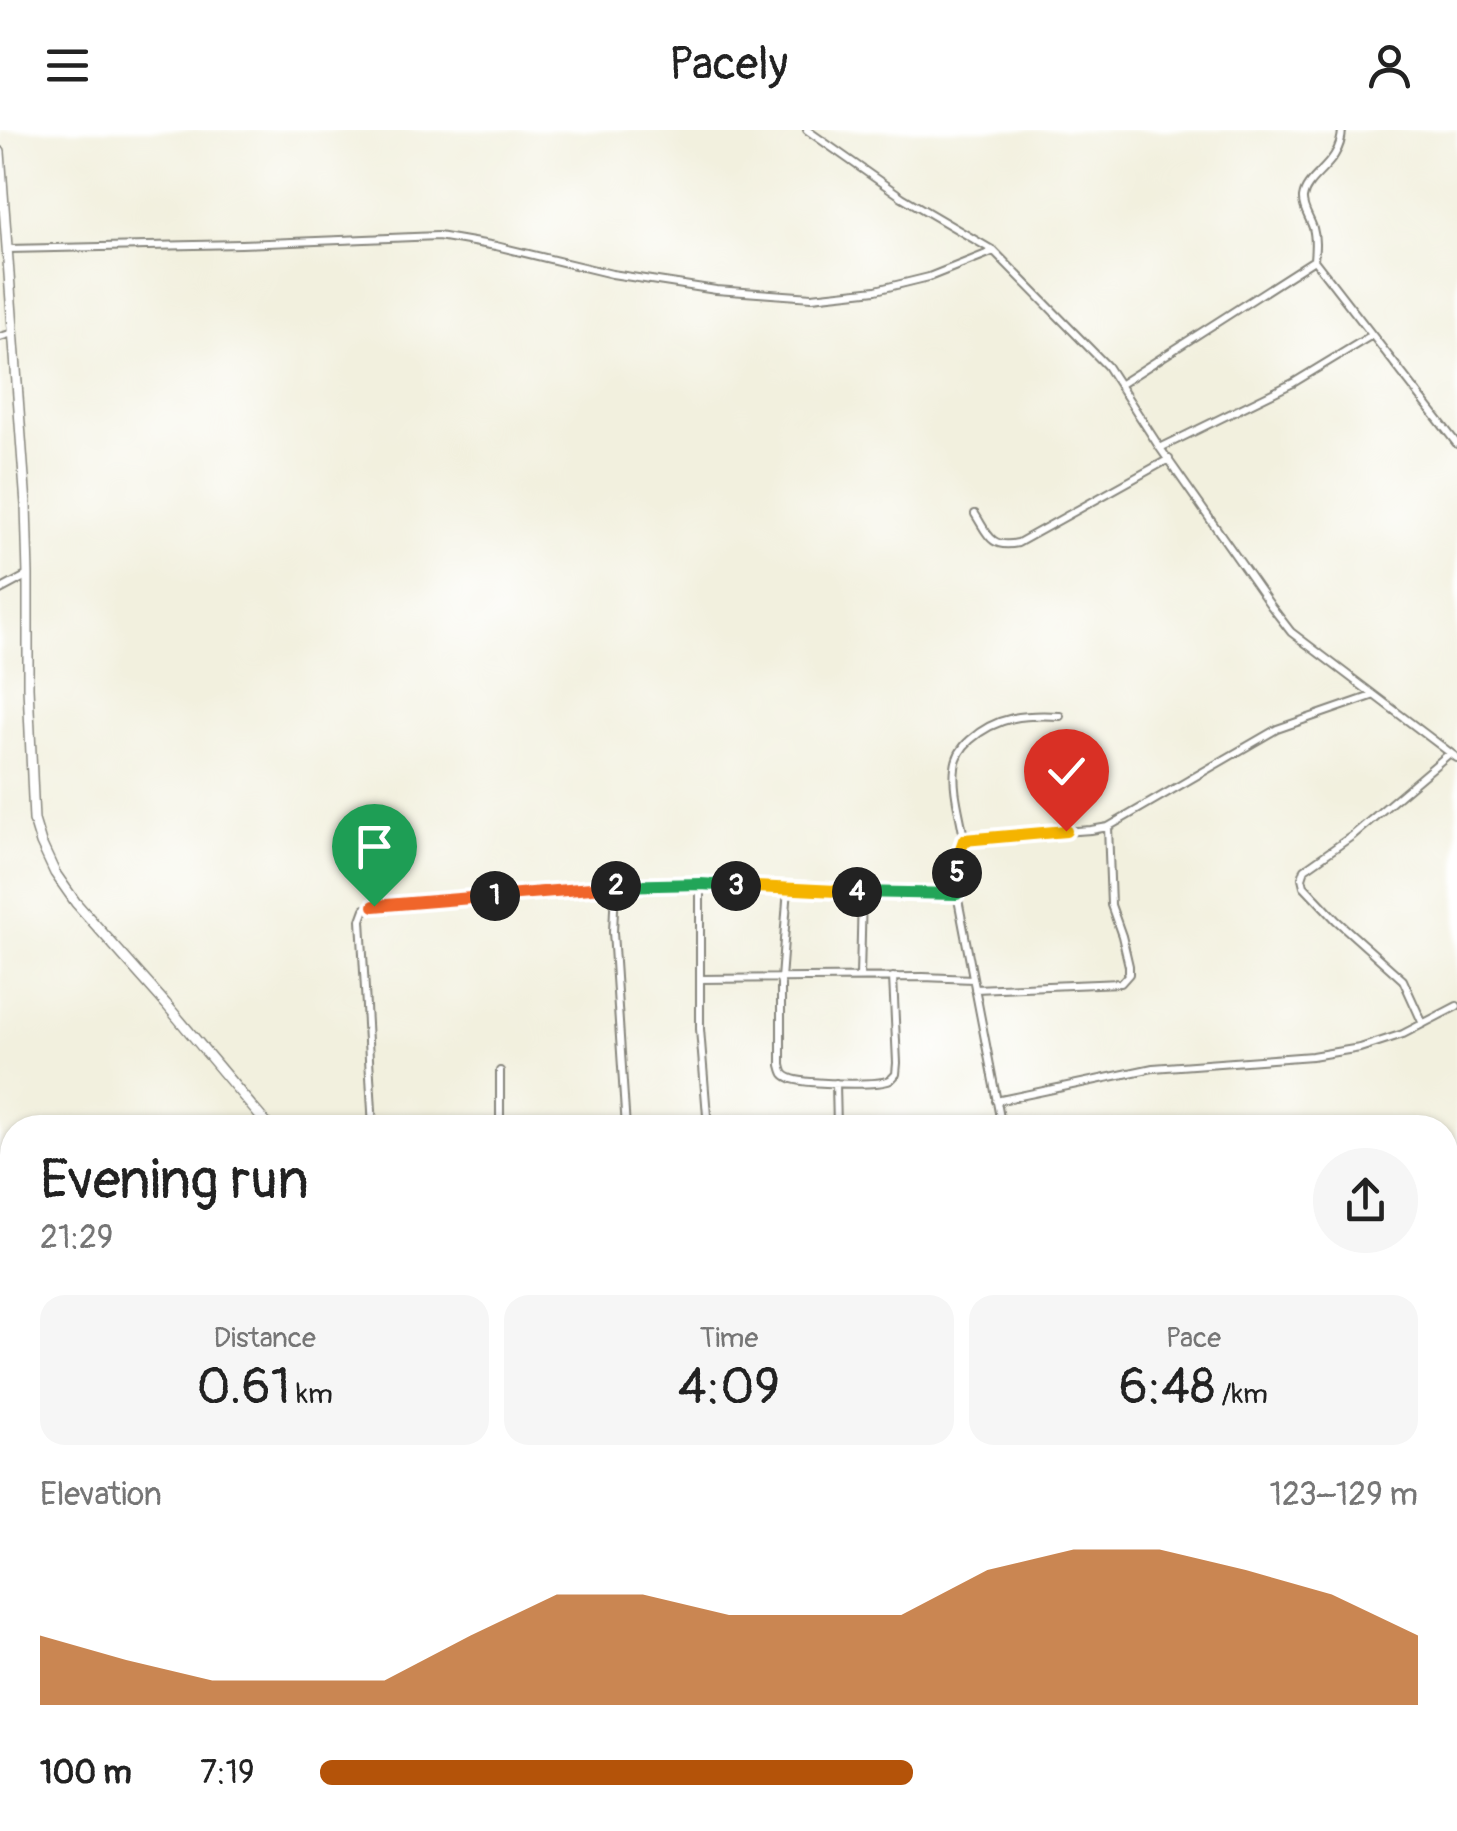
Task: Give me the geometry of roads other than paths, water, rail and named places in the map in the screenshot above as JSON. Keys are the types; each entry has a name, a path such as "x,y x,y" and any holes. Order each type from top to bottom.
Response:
{"street":[{"path":"807,130 902,197 994,251 1107,366 1168,460 1291,632 1454,756 1305,870 1302,878 1304,886 1336,920 1404,980 1423,1024"},
{"path":"1342,130 1340,147 1303,198 1314,231 1314,260 1457,444"},
{"path":"0,152 26,506 34,820 55,872 76,903 259,1115"},
{"path":"8,249 438,236 612,274 716,290 812,297 876,290 929,277 994,251"},
{"path":"1119,385 1314,260"},
{"path":"0,337 13,334"},
{"path":"1160,448 1292,383 1372,335"},
{"path":"975,514 992,541 1004,546 1018,543 1168,460"},
{"path":"0,590 28,575"},
{"path":"964,840 1108,826 1277,729 1373,695"},
{"path":"999,1115 957,894 957,860 964,840 954,768 965,744 1002,719 1060,716"},
{"path":"975,989 1126,980 1129,966 1111,905 1108,826"},
{"path":"373,1115 361,920 365,909 614,886 700,884 957,894"},
{"path":"700,884 702,1069 707,1115"},
{"path":"614,886 613,932 625,1115"},
{"path":"788,888 781,979 780,1066 784,1075 792,1080 836,1083 890,1080 896,1074 892,977"},
{"path":"860,977 862,892"},
{"path":"700,979 973,979"},
{"path":"996,1100 1153,1068 1296,1058 1360,1048 1403,1034 1457,1006"},
{"path":"500,1071 500,1115"},
{"path":"836,1083 836,1115"}]}
